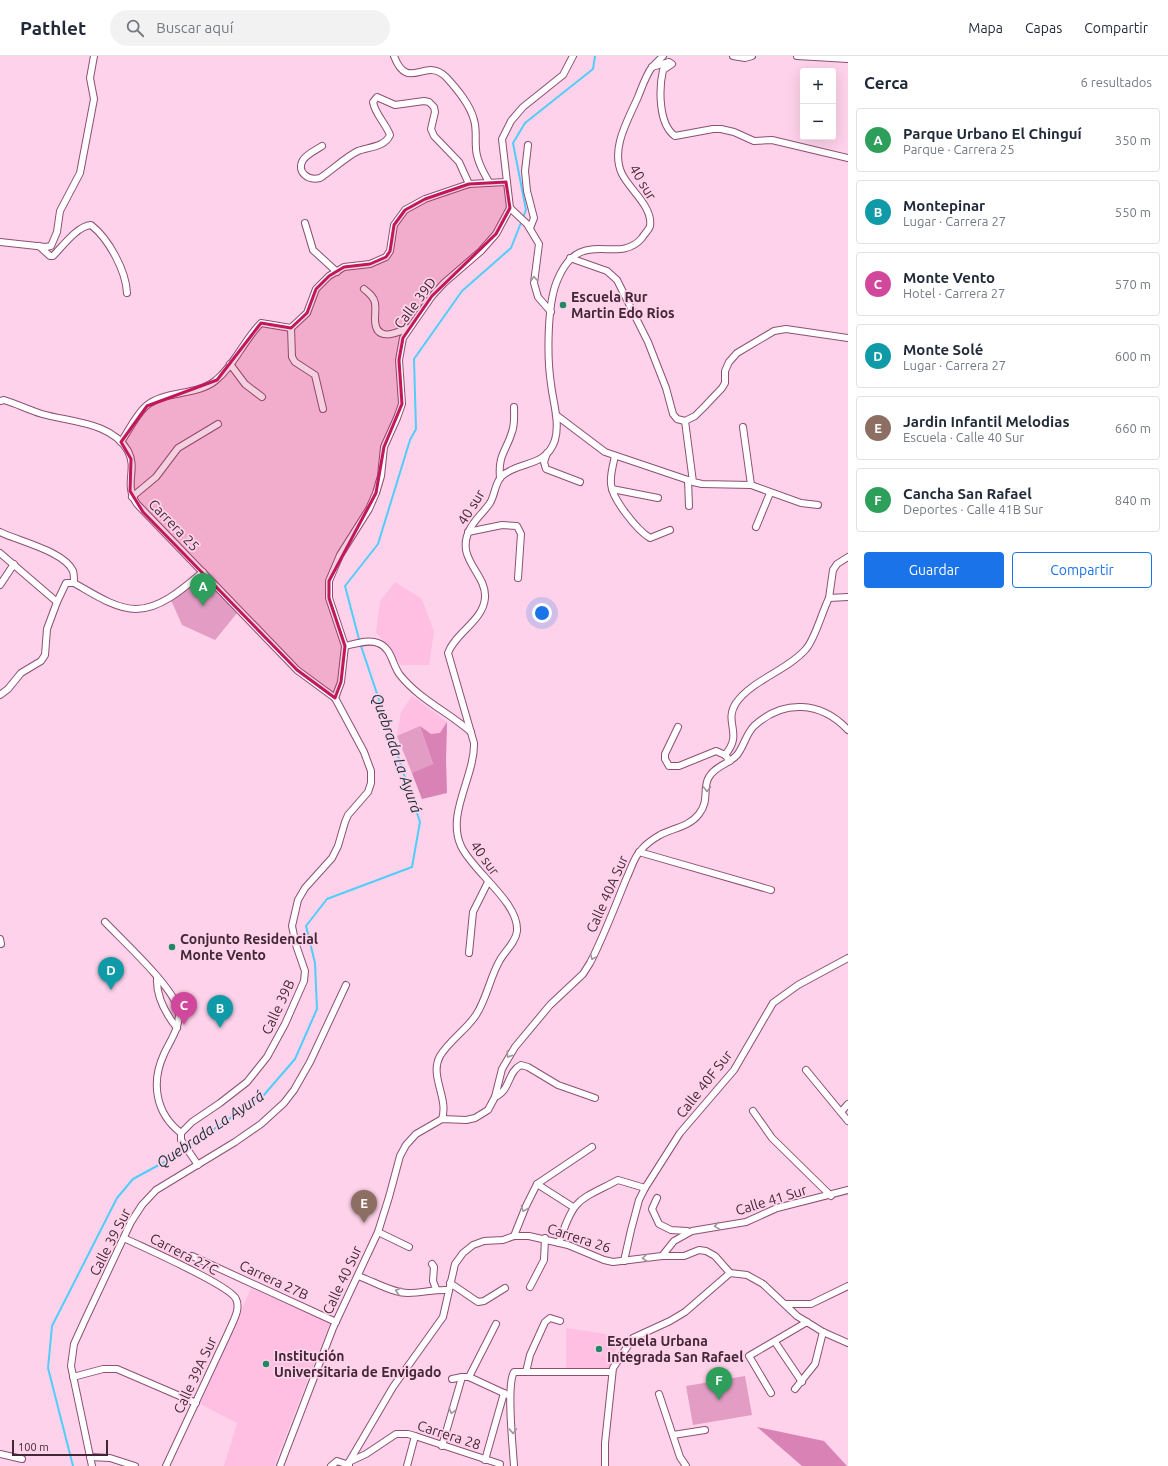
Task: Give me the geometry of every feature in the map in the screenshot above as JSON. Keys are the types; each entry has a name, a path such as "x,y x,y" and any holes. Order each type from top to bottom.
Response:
{"street":[{"path":"0,242 51,246 54,240 60,212 80,173 94,99 90,78 94,56"},
{"path":"394,56 398,67 404,73 411,74 425,69 434,70 444,75 464,100 474,120 477,134 476,148 479,161 489,182"},
{"path":"551,312 538,297 534,283 539,244 528,226 518,214 510,208 502,139 511,121 523,107 563,75 573,56"},
{"name":"40 sur","path":"442,1118 444,1112 437,1067 440,1056 476,1015 494,971 514,940 517,932 512,912 468,857 461,846 458,835 460,804 474,755 471,732 448,654 451,647 475,619 484,601 485,592 467,557 466,546 468,532 490,503 500,478 506,472 537,460 546,453 556,438 556,415 550,375 552,296 557,281 570,258 586,250 631,247 637,243 650,227 650,218 646,208 622,174 618,163 622,135 652,67 663,56"},
{"path":"733,56 745,58 752,56"},
{"path":"797,56 848,59"},
{"path":"652,67 669,62 672,64 664,70 659,92 661,107 670,132 675,136 713,129 721,130 734,132 754,141 772,140 848,158"},
{"path":"322,146 304,159 302,165 303,172 307,178 312,180 320,178 357,152 382,144 388,140 390,135 386,124 374,107 373,102 377,97 396,105 424,101 429,102 434,107 431,129 434,136 453,154 459,162 469,184"},
{"path":"528,145 525,171 527,191 534,218 528,226"},
{"path":"323,409 315,375 295,362 292,357 291,328 307,313 319,285 337,272 351,265 370,264 386,257 390,251 394,224 404,210 425,199 469,184 506,182"},
{"name":"Calle 39D","path":"345,646 331,607 328,590 329,581 340,555 369,509 381,476 384,446 402,404 400,350 408,328 436,292 482,251 496,234 510,208"},
{"path":"305,223 313,250 337,272"},
{"path":"39,246 50,256 53,256 66,240 85,227 91,225 98,231 121,266 127,293"},
{"path":"570,258 607,270 616,280 648,342 666,388 673,414 677,419 685,421 695,416 722,388 725,383 727,367 737,353 774,331 786,329 848,338"},
{"path":"364,289 372,296 375,302 375,321 377,329 383,334 390,335 408,328"},
{"path":"121,442 140,413 155,400 210,385 217,380 261,323 291,328"},
{"path":"230,364 240,379 262,397"},
{"path":"0,394 2,401"},
{"name":"Carrera 25","path":"2,401 41,414 101,429 121,442 131,459 130,485 132,497 152,521 297,670 335,698"},
{"path":"500,478 500,457 512,432 514,407"},
{"path":"556,415 590,443 615,456 702,484 751,485 801,503 818,505"},
{"path":"685,421 691,481 689,506"},
{"path":"132,497 156,477 178,448 218,424"},
{"path":"743,428 751,485"},
{"path":"546,453 544,462 546,469 580,482"},
{"path":"615,456 611,476 612,489 619,503 647,536 653,538 670,530"},
{"path":"612,489 658,498"},
{"path":"756,527 770,493"},
{"path":"468,532 502,525 517,526 521,534 518,578"},
{"path":"0,532 45,550 64,561 73,570 74,583"},
{"path":"0,554 14,564 57,602"},
{"path":"726,755 732,747 734,740 731,715 734,707 748,692 807,648 829,598 833,570 836,564 848,557"},
{"path":"0,585 14,564"},
{"path":"0,695 8,689 21,673 41,661 45,655 48,629 64,585 68,582 74,583 122,607 137,609 150,606 181,590 203,572"},
{"path":"829,598 848,597"},
{"path":"335,698 341,682 345,646 371,641 379,643 386,648 398,674 409,685 471,732"},
{"name":"Calle 39B","path":"181,1133 192,1122 233,1094 257,1070 285,1024 304,982 305,972 296,945 292,926 296,906 305,888 332,858 338,846 344,822 368,792 371,782 371,771 364,752 335,698"},
{"name":"Calle 40A Sur","path":"442,1118 466,1120 475,1118 488,1110 495,1097 502,1069 515,1047 550,1005 583,974 590,964 639,852 660,835 687,825 694,820 703,808 705,802 708,778 717,768 730,761 737,755 754,727 778,710 794,706 813,708 830,716 848,730"},
{"path":"678,727 665,754 664,759 669,766 679,766 716,751 726,755 730,761"},
{"path":"639,852 771,890"},
{"path":"469,953 473,912 488,882"},
{"path":"105,922 164,984 175,1001 179,1017 177,1028 160,1063 156,1085 157,1098 162,1111 169,1121 181,1133 182,1140 198,1165"},
{"name":"Calle 40F Sur","path":"624,1260 633,1222 645,1188 680,1133 734,1070 773,1003 798,985 848,958"},
{"path":"157,978 156,987 159,997 166,1012 177,1028"},
{"name":"Calle 39 Sur","path":"92,1466 71,1366 74,1344 124,1238 142,1205 152,1194 166,1183 198,1165 261,1124 284,1103 310,1062 346,985"},
{"path":"495,1097 504,1092 511,1075 521,1065 528,1067 558,1085 595,1098"},
{"path":"806,1070 848,1121"},
{"path":"841,1112 848,1104"},
{"path":"753,1111 772,1138 831,1196"},
{"name":"Calle 40 Sur","path":"280,1466 336,1322 378,1232 400,1156 406,1145 416,1134 442,1118"},
{"path":"514,1236 537,1184 592,1147"},
{"path":"559,1243 565,1222 573,1207 588,1194 618,1180 645,1188"},
{"path":"537,1184 573,1207"},
{"name":"Calle 41 Sur","path":"662,1256 674,1241 692,1231 746,1222 777,1208 831,1196 848,1190"},
{"path":"657,1198 652,1209 659,1224 667,1229 678,1232 692,1231"},
{"path":"378,1232 409,1247"},
{"name":"Carrera 26","path":"450,1283 455,1264 463,1253 478,1243 503,1240 514,1236 545,1238 613,1262 662,1256 684,1256 699,1250 706,1251 715,1256 730,1273"},
{"name":"Carrera 27C","path":"124,1238 193,1271 232,1293"},
{"path":"530,1287 544,1260 545,1238"},
{"name":"Carrera 27B","path":"192,1256 336,1322"},
{"path":"193,1271 196,1263 201,1261"},
{"path":"432,1264 434,1267 433,1281 436,1289"},
{"path":"605,1466 605,1443 613,1368 633,1338 685,1312 730,1273 747,1275 763,1284 786,1304 792,1312 806,1322 823,1332 848,1343"},
{"path":"358,1276 398,1291 408,1293 436,1289 449,1290"},
{"path":"331,1466 337,1461 349,1464 393,1387 443,1317 450,1283 478,1302 484,1301 505,1288"},
{"path":"786,1304 811,1304 848,1286"},
{"name":"Calle 39A Sur","path":"166,1466 238,1311 236,1298 232,1293"},
{"path":"526,1372 530,1355 545,1322 550,1318 560,1321"},
{"path":"771,1394 749,1356 775,1342 806,1322"},
{"path":"469,1377 496,1324"},
{"path":"795,1390 815,1364 823,1332"},
{"path":"775,1342 802,1382"},
{"path":"73,1377 103,1369 117,1369 196,1403"},
{"path":"514,1466 511,1396 512,1378 516,1371 612,1372"},
{"path":"442,1446 462,1377"},
{"path":"452,1379 469,1377 511,1396"},
{"path":"485,1460 504,1393"},
{"path":"659,1394 680,1457 686,1466"},
{"path":"673,1436 705,1430"},
{"name":"Carrera 28","path":"349,1464 396,1434 408,1434 415,1436 500,1464"},
{"path":"406,1466 415,1436"},
{"path":"0,1454 22,1459"},
{"path":"90,1458 110,1458 135,1466"}],"highlighted area":[{"path":"506,182 510,208 496,234 432,296 403,338 399,360 402,404 384,447 376,493 329,581 329,598 345,646 341,682 335,698 297,670 143,512 130,491 131,459 121,442 147,406 217,380 261,323 291,328 307,313 316,289 329,276 344,267 370,264 386,257 390,251 394,225 405,210 425,199 469,184"}],"shaded area":[{"path":"203,576 238,612 215,640 182,625 171,600"},
{"path":"395,582 422,599 434,632 429,665 401,665 376,632 380,601"},
{"path":"412,696 447,722 447,793 422,799 397,736 401,712"},
{"path":"447,722 447,793 422,799 412,773 433,764 420,726 431,734 440,733"},
{"path":"420,726 433,765 412,773 397,736"},
{"name":"Institución Universitaria de Envigado","path":"251,1288 330,1323 274,1466 224,1466 237,1423 200,1404"},
{"name":"Escuela Urbana Integrada San Rafael","path":"566,1328 618,1336 612,1372 566,1370"},
{"path":"745,1376 752,1415 693,1425 686,1386"},
{"path":"757,1427 824,1441 847,1466 802,1466"}],"waterway":[{"name":"Quebrada La Ayurá","path":"73,1466 48,1368 52,1326 117,1198 133,1179 168,1160 263,1096 295,1059 317,1009 315,963 306,926 327,899 412,867 420,822 360,643 345,586 378,544 410,440 416,429 414,359 462,291 511,248 526,210 513,143 525,123 593,69 595,56"}],"place":[{"name":"Escuela Rur Martin Edo Rios","path":"563,305"},
{"name":"Parque Urbano El Chinguí","path":"203,606"},
{"name":"Conjunto Residencial Monte Vento","path":"172,947"},
{"name":"Monte Solé","path":"111,990"},
{"name":"Monte Vento","path":"184,1025"},
{"name":"Montepinar","path":"220,1028"},
{"name":"Jardin Infantil Melodias","path":"364,1223"},
{"name":"Escuela Urbana Integrada San Rafael","path":"599,1349"},
{"name":"Institución Universitaria de Envigado","path":"266,1364"},
{"name":"Cancha San Rafael","path":"719,1400"}]}
